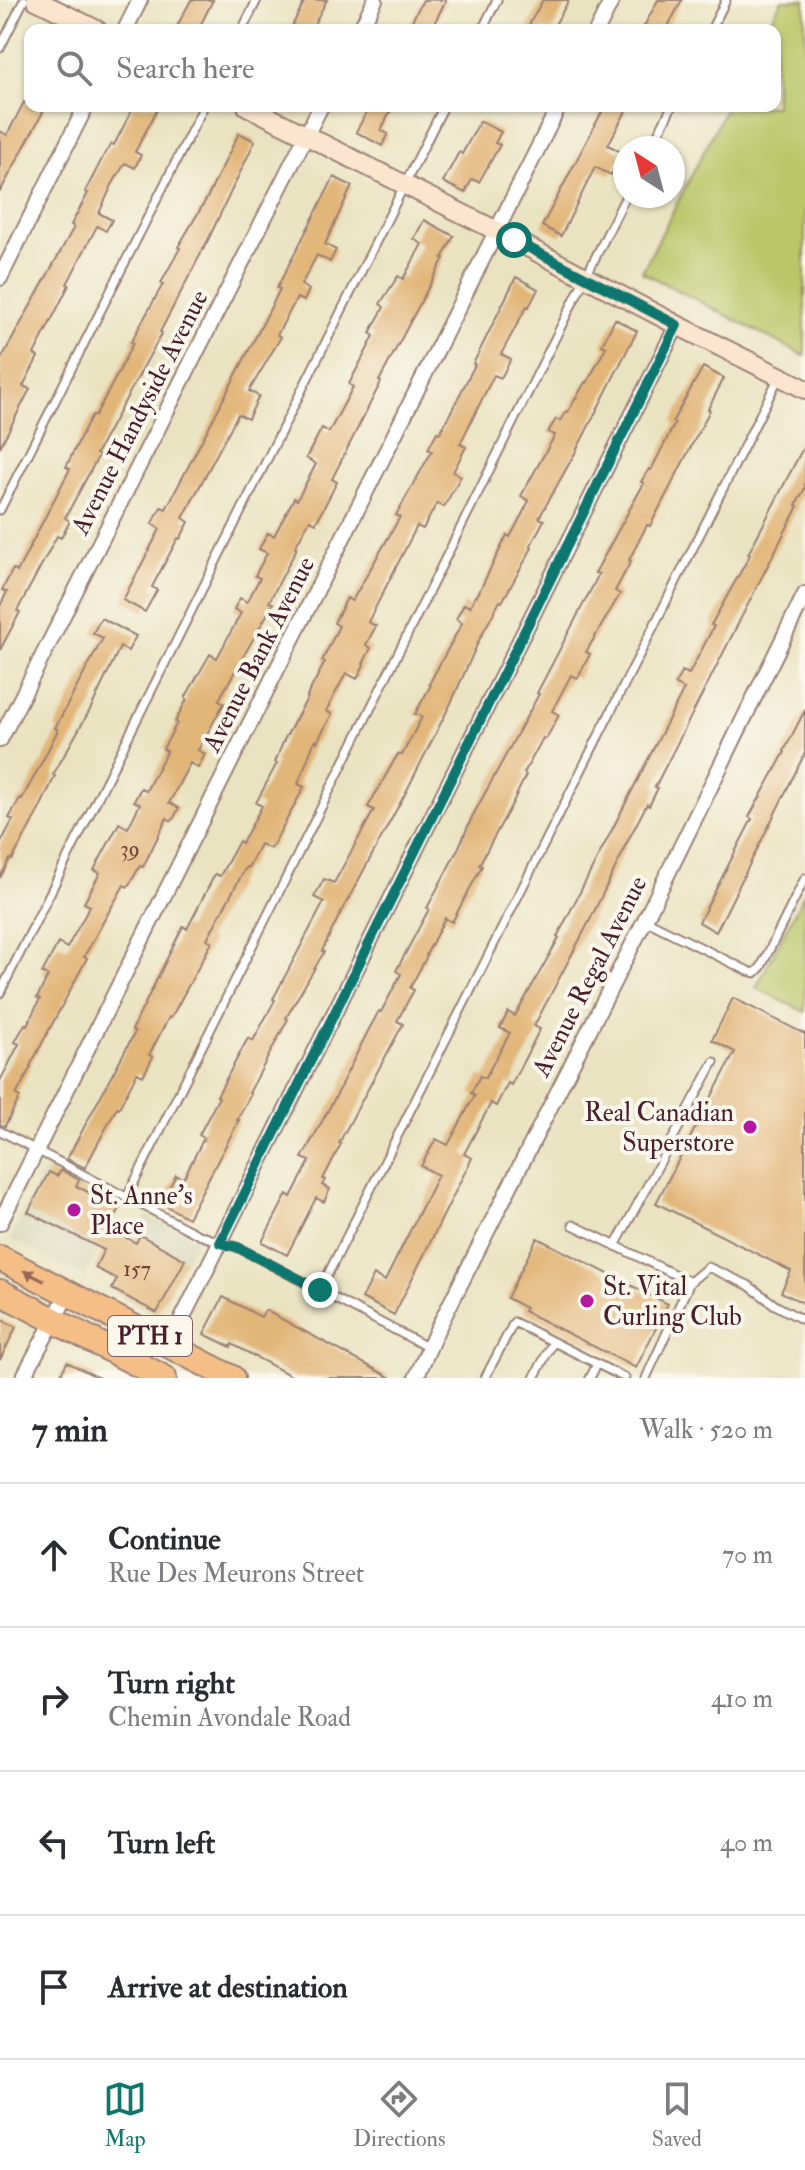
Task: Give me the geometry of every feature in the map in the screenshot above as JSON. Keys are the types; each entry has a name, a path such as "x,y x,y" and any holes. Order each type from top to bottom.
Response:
{"highway":[{"name":"PTH 1","path":"0,1258 232,1378"},
{"name":"PTH 1","path":"0,1292 164,1378"}],"street":[{"path":"36,0 85,24"},
{"path":"128,24 140,0"},
{"path":"363,24 375,0"},
{"path":"600,24 612,0"},
{"path":"0,278 83,112"},
{"path":"259,112 805,389"},
{"name":"Avenue Handyside Avenue","path":"0,740 318,112"},
{"name":"Avenue Bank Avenue","path":"0,1223 556,112"},
{"path":"169,1345 677,325"},
{"name":"Avenue Regal Avenue","path":"416,1378 805,594"},
{"path":"23,1378 68,1293"}],"lane":[{"path":"0,48 24,0"},
{"path":"245,24 257,0"},
{"path":"485,24 497,0"},
{"path":"714,24 726,0"},
{"path":"0,510 201,112"},
{"path":"0,993 441,112"},
{"path":"657,136 669,112"},
{"path":"127,1197 620,208"},
{"path":"320,1290 780,376"},
{"path":"645,920 755,973 761,967 805,878"},
{"path":"615,1246 714,1062"},
{"path":"0,1131 199,1235 237,1247 430,1348"},
{"path":"573,1225 690,1282"},
{"path":"646,1378 690,1282 708,1267 748,1285 775,1305 805,1321"},
{"path":"485,1378 514,1322 625,1378"},
{"path":"534,1378 553,1342"},
{"path":"590,1378 597,1364"}],"shaded area":[{"path":"48,1164 124,1202 85,1277 10,1239"},
{"path":"147,1214 197,1239 157,1315 109,1289"}],"green space":[{"path":"782,0 805,0 805,356 642,272 675,208 685,208 685,188 724,112 781,112 781,24 769,24"},
{"path":"805,892 805,1012 756,988"}],"building":[{"path":"191,0 213,0 201,24 178,24"},
{"path":"305,0 327,0 314,24 293,24"},
{"path":"423,0 446,0 434,24 410,24"},
{"path":"543,0 569,0 555,24 529,24"},
{"path":"658,0 682,0 669,24 645,24"},
{"path":"24,102 24,112 43,112 0,192 0,131 7,135"},
{"path":"131,112 156,112 135,152 141,155 135,168 125,163 112,185 99,213 112,220 106,231 97,226 67,284 34,354 38,357 23,386 30,389 0,447 0,361 74,227 71,225 105,153 114,145"},
{"path":"367,112 390,112 381,130 388,134 382,146 356,132"},
{"path":"602,112 625,112 608,145 613,148 613,171 611,175 595,167 561,236 542,226"},
{"path":"480,121 501,132 495,143 500,145 479,182 472,179 465,193 443,182"},
{"path":"239,133 255,141 162,333 96,454 99,455 65,518 70,521 61,538 57,536 0,650 0,606 7,592 2,590 13,569 17,572 70,469 66,467 81,436 116,377 178,247 207,198"},
{"path":"334,177 352,186 325,244 336,250 330,262 317,255 301,285 309,290 304,301 297,298 277,335 281,337 249,391 259,396 248,419 238,414 183,518 189,522 152,587 157,590 145,612 123,600 160,529 152,524 161,507 166,509 265,319 280,289 277,288"},
{"path":"424,220 454,236 444,258 332,479 337,482 316,523 310,520 295,547 269,602 273,603 219,700 224,703 198,750 205,754 198,768 190,763 169,803 179,808 172,821 167,818 143,867 140,866 128,887 124,885 107,915 16,1095 20,1097 5,1126 0,1125 0,1081 19,1044 15,1042 40,999 37,998 48,976 42,973 58,943 67,948 90,906 84,903 100,873 94,870 119,823 128,828 140,804 134,801 141,788 146,791 167,751 163,749 177,723 185,698 210,654 217,658 241,613 234,609 240,598 247,602 260,578 255,576 267,553 259,549 268,533 274,536 316,464 306,458 322,428 329,432 353,387 349,384 374,336 370,333 384,307 380,304 398,276 403,279 422,244 414,239"},
{"path":"516,277 538,289 501,354 511,359 501,378 494,375 460,444 466,447 453,472 461,476 444,507 437,503 423,529 417,526 368,622 376,626 366,645 371,648 364,665 357,679 346,673 326,711 332,714 317,742 315,740 298,784 304,787 271,849 260,844 246,867 207,939 212,942 149,1055 153,1057 143,1076 137,1073 85,1168 67,1159 135,1032 132,1030 183,926 187,929 215,874 220,876 262,806 256,803 277,763 284,740 325,662 322,661 339,626 334,623 347,598 352,601 400,517 396,515 432,451 428,449 437,432 440,433 475,365"},
{"path":"615,319 637,331 539,518 544,520 532,548 480,638 451,703 338,918 324,952 286,1018 239,1120 188,1218 161,1203 176,1175 183,1179 204,1138 199,1135 217,1096 248,1038 253,1041 275,1000 324,902 314,897 324,879 334,883 374,810 368,807 398,754 402,755 422,717 415,714 462,623 456,619 464,604 470,607 507,535 510,537 529,501 521,496 555,435 548,432 556,419 560,421 568,412 587,383 606,347 602,345"},
{"path":"703,367 724,378 710,410 629,560 615,591 620,594 586,652 590,654 578,678 571,675 552,711 559,715 524,773 526,775 512,804 479,865 482,866 452,922 445,918 426,955 410,988 414,990 397,1021 403,1024 323,1179 322,1185 330,1189 324,1202 316,1198 287,1255 262,1242 287,1194 291,1197 310,1161 302,1158 401,974 396,971 472,817 539,694 599,574 595,573"},
{"path":"805,444 805,488 798,506 655,787 658,788 649,806 647,804 534,1026 540,1029 511,1085 508,1083 496,1106 491,1103 464,1154 472,1158 394,1315 362,1298 374,1275 385,1281 438,1175 421,1166 436,1139 448,1145 475,1095 471,1093 480,1076 485,1078 510,1033 500,1028 508,1012 515,1016 559,938 684,689 675,684 682,671 689,674 714,626 711,625"},
{"path":"101,618 136,636 128,651 120,647 91,708 53,775 40,808 0,878 0,844 13,820 9,818 43,760 58,730 55,728 103,638 93,633"},
{"path":"805,710 805,753 716,932 699,922"},
{"name":"Real Canadian Superstore","path":"733,998 805,1034 805,1304 781,1292 791,1271 656,1203 735,1052 712,1040"},
{"path":"61,1170 79,1180 76,1186 120,1208 109,1229 136,1243 140,1235 185,1260 157,1313 112,1289 117,1279 95,1268 104,1250 28,1212 49,1172 57,1176"},
{"name":"St. Vital Curling Club","path":"537,1238 668,1304 636,1368 524,1311 526,1308 507,1298"},
{"path":"223,1297 261,1317 265,1310 391,1378 295,1378 232,1344 231,1347 204,1334"},
{"path":"0,1319 16,1327 0,1360"},
{"path":"67,1362 99,1378 59,1378"}],"place":[{"name":"Real Canadian Superstore","path":"750,1127"},
{"name":"St. Anne's Place","path":"74,1210"},
{"name":"St. Vital Curling Club","path":"587,1301"}],"route":[{"path":"320,1290 237,1247 220,1243 677,325 514,240"}]}
